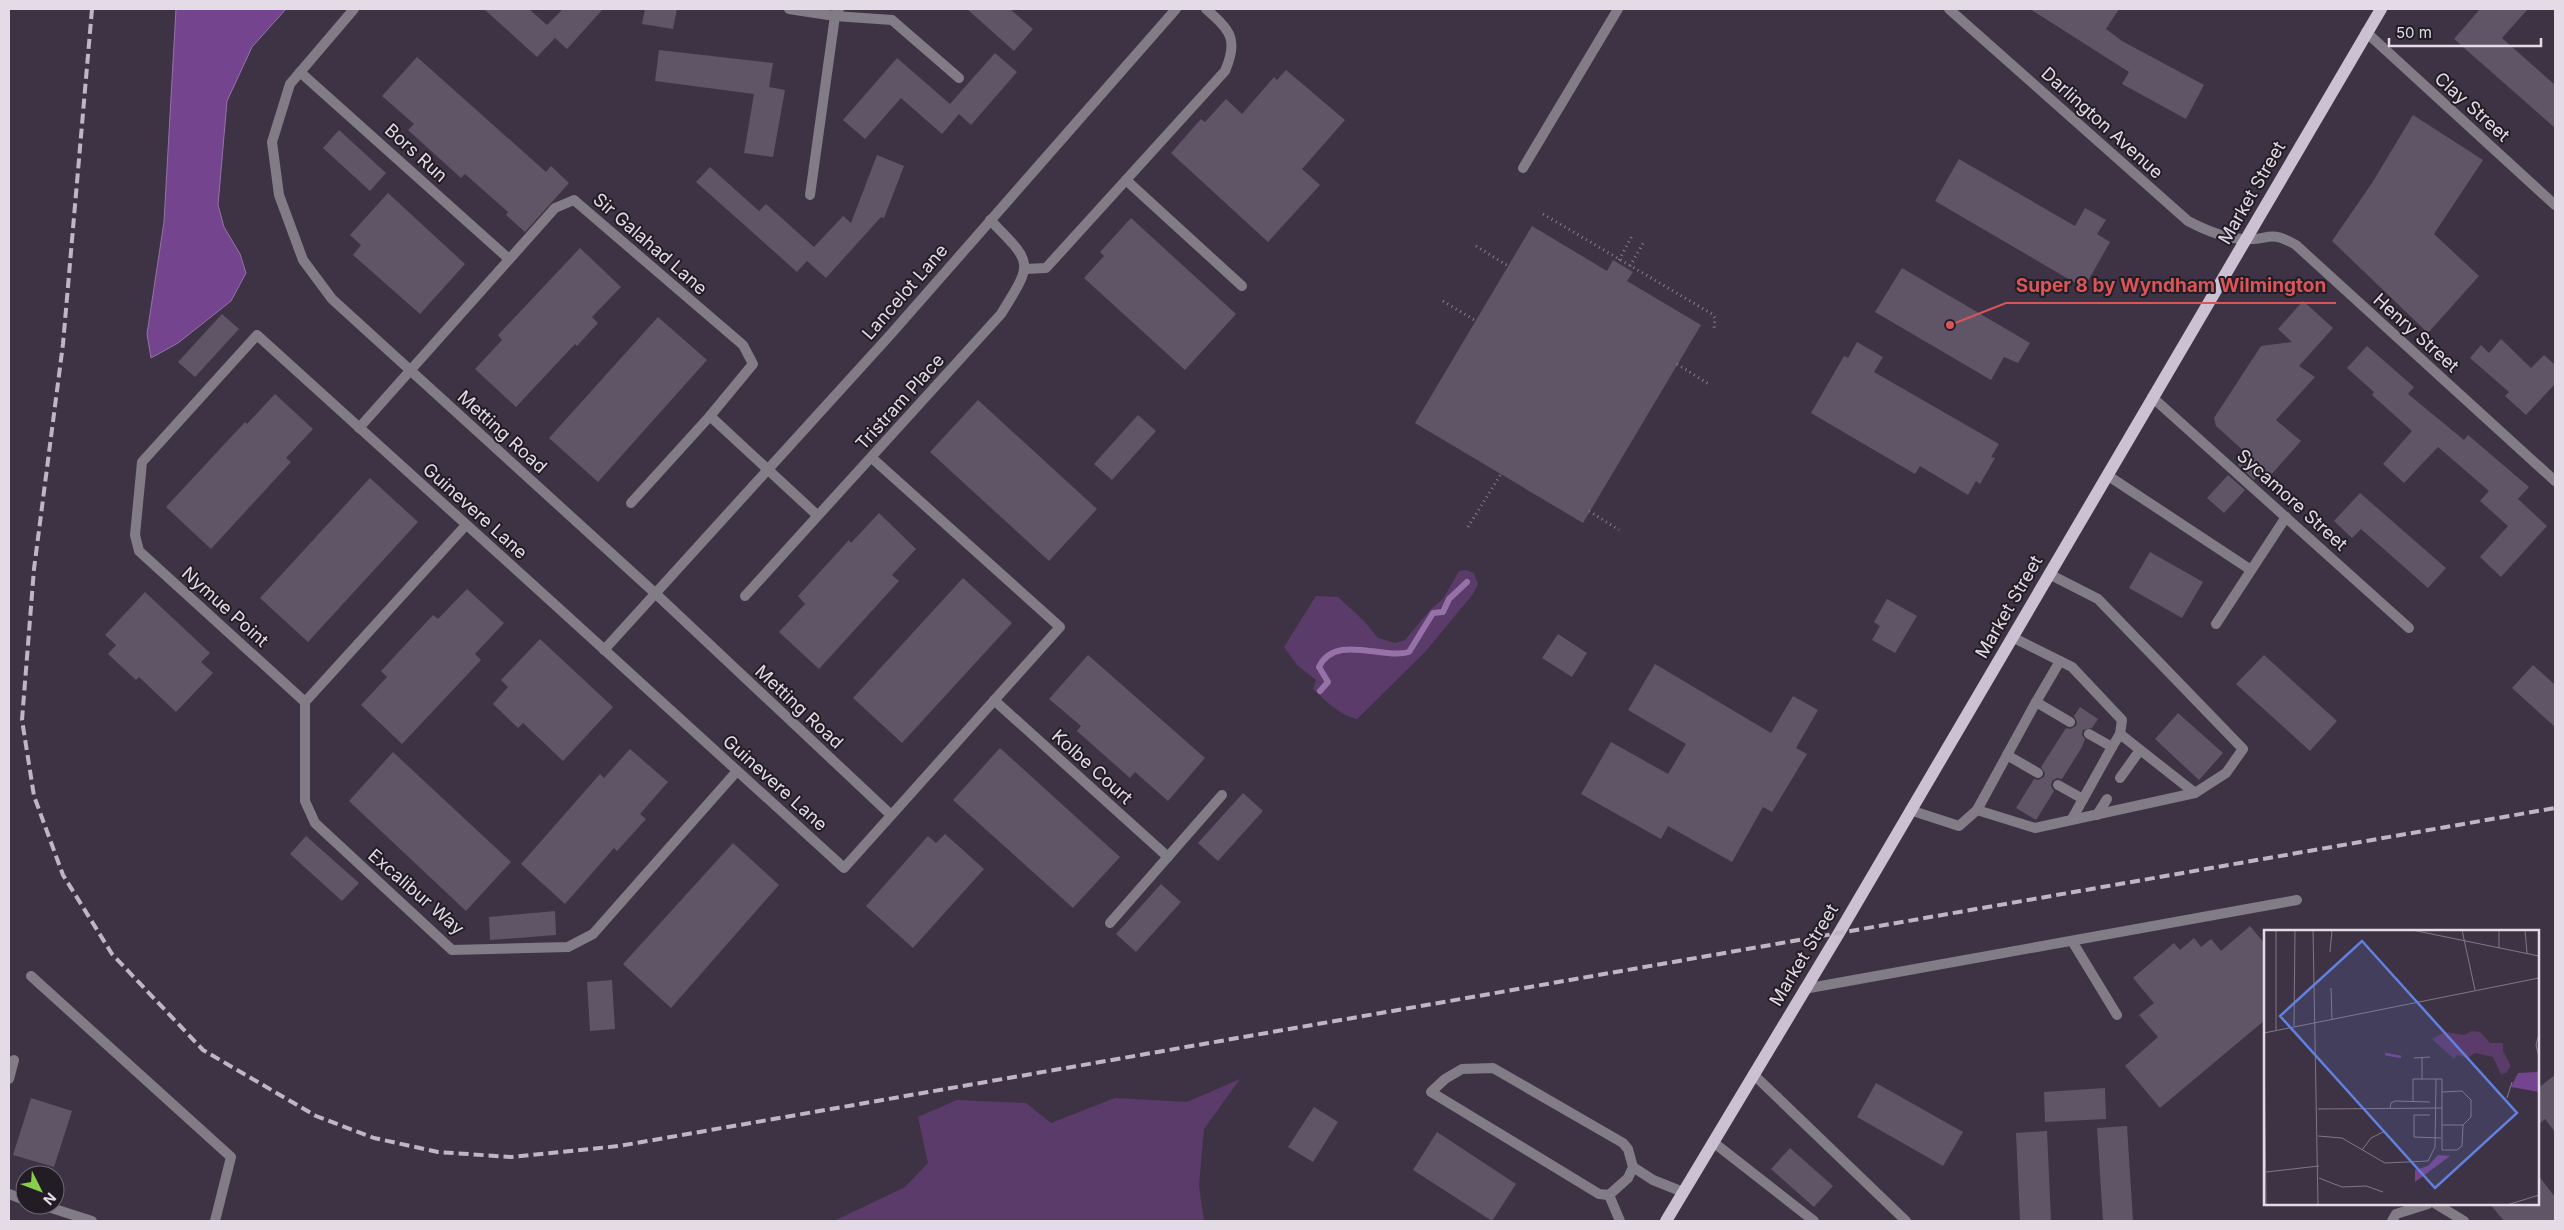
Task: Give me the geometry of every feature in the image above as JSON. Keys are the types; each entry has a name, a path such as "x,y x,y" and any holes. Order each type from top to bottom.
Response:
{"main road":[{"name":"Market Street","path":"1666,1221 2381,9"}],"street":[{"name":"Metting Road","path":"354,9 290,84 272,142 279,195 303,260 332,299 656,594 891,815"},
{"path":"789,9 892,20 959,78"},
{"name":"Lancelot Lane","path":"604,650 891,334 1176,9"},
{"path":"990,220 1022,253 1025,269 1046,268 1225,71 1231,57 1230,34 1226,26 1206,9"},
{"path":"1523,168 1618,9"},
{"name":"Darlington Avenue","path":"1949,9 2188,221 2208,232 2245,240"},
{"path":"810,196 837,13"},
{"name":"Clay Street","path":"2366,32 2555,205"},
{"name":"Bors Run","path":"300,72 509,259"},
{"path":"1126,180 1242,286"},
{"name":"Sir Galahad Lane","path":"359,428 412,371 554,208 574,200 743,345 753,364 710,416 631,503"},
{"name":"Henry Street","path":"2245,240 2280,235 2296,244 2555,481"},
{"name":"Tristram Place","path":"745,596 1001,314 1019,285 1025,269"},
{"name":"Guinevere Lane","path":"257,335 844,868 1060,627 872,458"},
{"name":"Nymue Point","path":"257,335 142,462 135,535 139,551 305,702"},
{"name":"Sycamore Street","path":"2152,398 2409,628"},
{"path":"710,416 817,515"},
{"path":"2107,475 2251,570"},
{"path":"2216,624 2286,517"},
{"path":"305,702 466,525"},
{"path":"1977,810 2035,828 2072,819 2097,816 2195,793 2226,773 2243,749 2098,599 2048,574"},
{"path":"2012,637 2072,667 2122,720 2120,734 2072,819"},
{"path":"1910,810 1959,826 1977,810 2060,661"},
{"name":"Kolbe Court","path":"994,700 1168,857"},
{"name":"Excalibur Way","path":"305,702 305,801 315,823 452,950 568,947 594,934 737,771"},
{"path":"2036,702 2070,722"},
{"path":"2089,734 2112,747"},
{"path":"2120,734 2195,793"},
{"path":"2120,778 2140,750"},
{"path":"2007,755 2038,773"},
{"path":"2058,785 2083,799"},
{"path":"1110,923 1222,795"},
{"path":"2097,816 2107,799"},
{"path":"1804,989 2297,900"},
{"path":"2072,940 2117,1015"},
{"path":"31,976 231,1157 215,1221"},
{"path":"9,1079 14,1060"},
{"path":"1492,1068 1622,1143 1628,1149 1633,1167 1628,1178 1609,1195 1599,1194 1431,1092 1445,1079 1462,1069 1492,1068"},
{"path":"1753,1074 1906,1221"},
{"path":"1713,1142 1814,1221"},
{"path":"1633,1167 1653,1180 1683,1192"},
{"path":"1609,1195 1620,1221"},
{"path":"2392,1221 2396,1214 2425,1205"},
{"path":"2438,1205 2464,1221"},
{"path":"65,1212 92,1221"}],"path":[{"path":"1543,214 1712,314 1714,329"},
{"path":"1619,260 1633,234"},
{"path":"1630,266 1645,240"},
{"path":"1476,246 1508,266"},
{"path":"1443,301 1476,320"},
{"path":"1677,364 1710,385"},
{"path":"1468,527 1500,474"},
{"path":"1589,511 1619,530"}],"shaded area":[{"path":"176,9 286,9 252,47 227,101 218,205 224,227 240,254 246,273 231,301 178,343 151,358 147,334 164,222"},
{"path":"1466,570 1474,573 1478,584 1473,594 1425,652 1357,719 1339,711 1313,689 1316,680 1297,665 1284,647 1316,596 1338,597 1364,621 1378,638 1395,643 1405,640 1431,609 1443,599 1459,571"},
{"path":"1240,1079 1204,1129 1199,1186 1204,1221 834,1221 905,1187 928,1163 918,1117 957,1100 1026,1103 1051,1123 1115,1098 1187,1102"}],"building":[{"path":"484,9 529,9 547,25 563,9 603,9 567,49 555,38 537,57"},
{"path":"645,9 677,9 673,29 642,24"},
{"path":"967,9 1010,9 1033,29 1014,51"},
{"path":"2030,9 2119,9 2106,29 2122,41 2204,85 2186,119 2122,84 2129,72"},
{"path":"2480,9 2528,9 2502,38 2555,85 2555,128 2454,39"},
{"path":"659,50 773,63 769,87 785,90 773,157 744,153 754,94 655,81"},
{"path":"995,53 1017,72 971,125 959,114 942,134 901,98 865,139 843,120 897,58 950,104"},
{"path":"417,57 546,172 551,166 569,183 525,232 506,215 508,212 465,174 461,178 408,130 414,124 382,96"},
{"path":"1286,70 1345,120 1302,169 1320,185 1268,242 1171,153 1201,119 1205,122 1226,99 1242,114 1274,77 1277,80"},
{"path":"2413,115 2483,160 2434,234 2479,276 2428,333 2332,241 2372,183"},
{"path":"339,130 386,173 370,191 323,148"},
{"path":"877,155 904,166 884,218 881,217 826,278 807,261 797,272 696,182 710,167 759,211 766,204 814,247 843,216 851,223"},
{"path":"1959,159 2075,226 2085,208 2106,220 2097,234 2110,242 2084,288 1935,201"},
{"path":"388,193 465,264 420,314 353,255 361,245 350,235"},
{"path":"1131,218 1236,314 1185,370 1084,278 1104,256 1100,252"},
{"path":"1532,226 1607,271 1613,260 1633,272 1627,281 1701,325 1583,523 1415,423"},
{"path":"580,248 621,287 592,317 598,323 577,346 575,344 516,407 475,369 502,340 498,335"},
{"path":"1902,268 2030,343 2018,363 2004,357 1991,380 1875,312"},
{"path":"2303,301 2333,328 2299,366 2315,377 2276,420 2301,441 2270,476 2263,470 2254,480 2238,465 2247,454 2216,426 2214,418 2261,346 2292,342 2278,329"},
{"path":"222,314 239,329 195,377 178,362"},
{"path":"658,317 707,360 598,482 549,438"},
{"path":"2501,339 2531,368 2544,355 2555,365 2555,384 2526,415 2505,396 2509,392 2470,358 2481,345 2489,353"},
{"path":"1857,342 1883,357 1874,372 1999,444 1991,457 1995,458 1980,484 1976,481 1968,495 1920,466 1915,474 1811,413 1844,356 1848,358"},
{"path":"2367,346 2414,387 2408,394 2464,440 2468,435 2529,487 2518,499 2547,526 2501,577 2480,557 2508,526 2480,501 2489,491 2438,447 2404,483 2383,464 2412,431 2372,395 2374,392 2347,368"},
{"path":"275,394 313,429 286,458 291,462 211,549 166,507 245,422 247,424"},
{"path":"978,400 1097,509 1049,561 930,452"},
{"path":"1138,415 1156,431 1112,480 1094,464"},
{"path":"2228,475 2245,490 2224,513 2207,498"},
{"path":"370,478 418,522 308,642 260,598"},
{"path":"2360,493 2446,568 2428,588 2361,529 2352,538 2334,521"},
{"path":"879,513 916,549 892,575 899,581 819,669 779,632 805,604 798,596 849,540 851,543"},
{"path":"2150,552 2203,582 2182,618 2129,588"},
{"path":"963,578 1012,623 902,743 853,698"},
{"path":"467,589 504,623 475,654 481,660 402,744 361,705 387,677 381,671 433,615 438,619"},
{"path":"145,592 210,653 201,662 213,673 176,712 139,677 136,680 108,654 116,645 105,635"},
{"path":"1887,599 1917,616 1895,653 1872,640 1880,626 1874,622"},
{"path":"1558,634 1587,653 1572,677 1542,658"},
{"path":"540,639 613,707 563,761 523,723 518,728 493,704 508,687 501,680"},
{"path":"1088,655 1205,758 1168,801 1135,772 1130,778 1077,731 1081,726 1049,699"},
{"path":"2264,655 2337,721 2310,751 2236,684"},
{"path":"1655,664 1771,733 1793,696 1818,710 1796,748 1807,754 1772,812 1763,807 1732,862 1668,826 1661,839 1581,794 1611,742 1668,774 1686,744 1628,710"},
{"path":"2533,665 2555,685 2555,727 2512,688"},
{"path":"2080,707 2098,719 2092,728 2083,730 2082,735 2085,739 2082,747 2062,779 2057,778 2052,781 2051,786 2054,791 2036,820 2016,808 2034,779 2038,780 2044,777 2045,773 2041,767 2066,728 2070,729 2076,726 2077,722 2074,716"},
{"path":"2178,713 2223,753 2199,780 2155,739"},
{"path":"1000,748 1120,857 1073,908 953,800"},
{"path":"630,749 668,782 640,814 646,819 617,851 614,848 565,904 521,864 600,774 604,778"},
{"path":"393,752 511,862 466,911 349,801"},
{"path":"1243,793 1263,811 1218,861 1198,843"},
{"path":"945,834 984,869 913,948 866,906 928,836 936,843"},
{"path":"306,836 359,883 342,901 290,854"},
{"path":"733,843 779,885 671,1008 623,964"},
{"path":"1161,884 1181,902 1136,952 1116,934"},
{"path":"555,911 556,935 490,940 489,917"},
{"path":"2250,926 2264,943 2264,1021 2160,1108 2125,1066 2158,1037 2139,1015 2154,1003 2133,978 2174,943 2180,950 2194,938 2201,947 2211,939 2221,951"},
{"path":"612,980 615,1029 590,1031 587,982"},
{"path":"2555,1075 2555,1132 2545,1119 2539,1124 2539,1087"},
{"path":"1876,1083 1963,1132 1943,1166 1857,1117"},
{"path":"2105,1088 2106,1119 2045,1122 2044,1092"},
{"path":"31,1098 72,1111 55,1165 47,1165 13,1155"},
{"path":"1314,1107 1338,1122 1313,1162 1288,1147"},
{"path":"2127,1126 2133,1221 2103,1221 2097,1128"},
{"path":"2047,1131 2051,1221 2020,1221 2016,1133"},
{"path":"1437,1132 1516,1184 1492,1221 1413,1170"},
{"path":"1790,1148 1833,1186 1814,1207 1771,1169"},
{"path":"2539,1176 2555,1197 2555,1221 2504,1221 2491,1205 2539,1205"}],"waterway":[{"path":"1320,691 1328,682 1319,667 1326,657 1336,651 1348,649 1398,654 1409,652 1433,613 1443,612 1449,599 1467,582"}],"railway":[{"path":"92,9 63,344 34,569 22,720 34,796 63,875 112,954 203,1050 316,1116 374,1138 438,1152 511,1157 619,1146 2555,808"}],"place":[{"name":"Super 8 by Wyndham Wilmington","path":"1950,325"}]}
